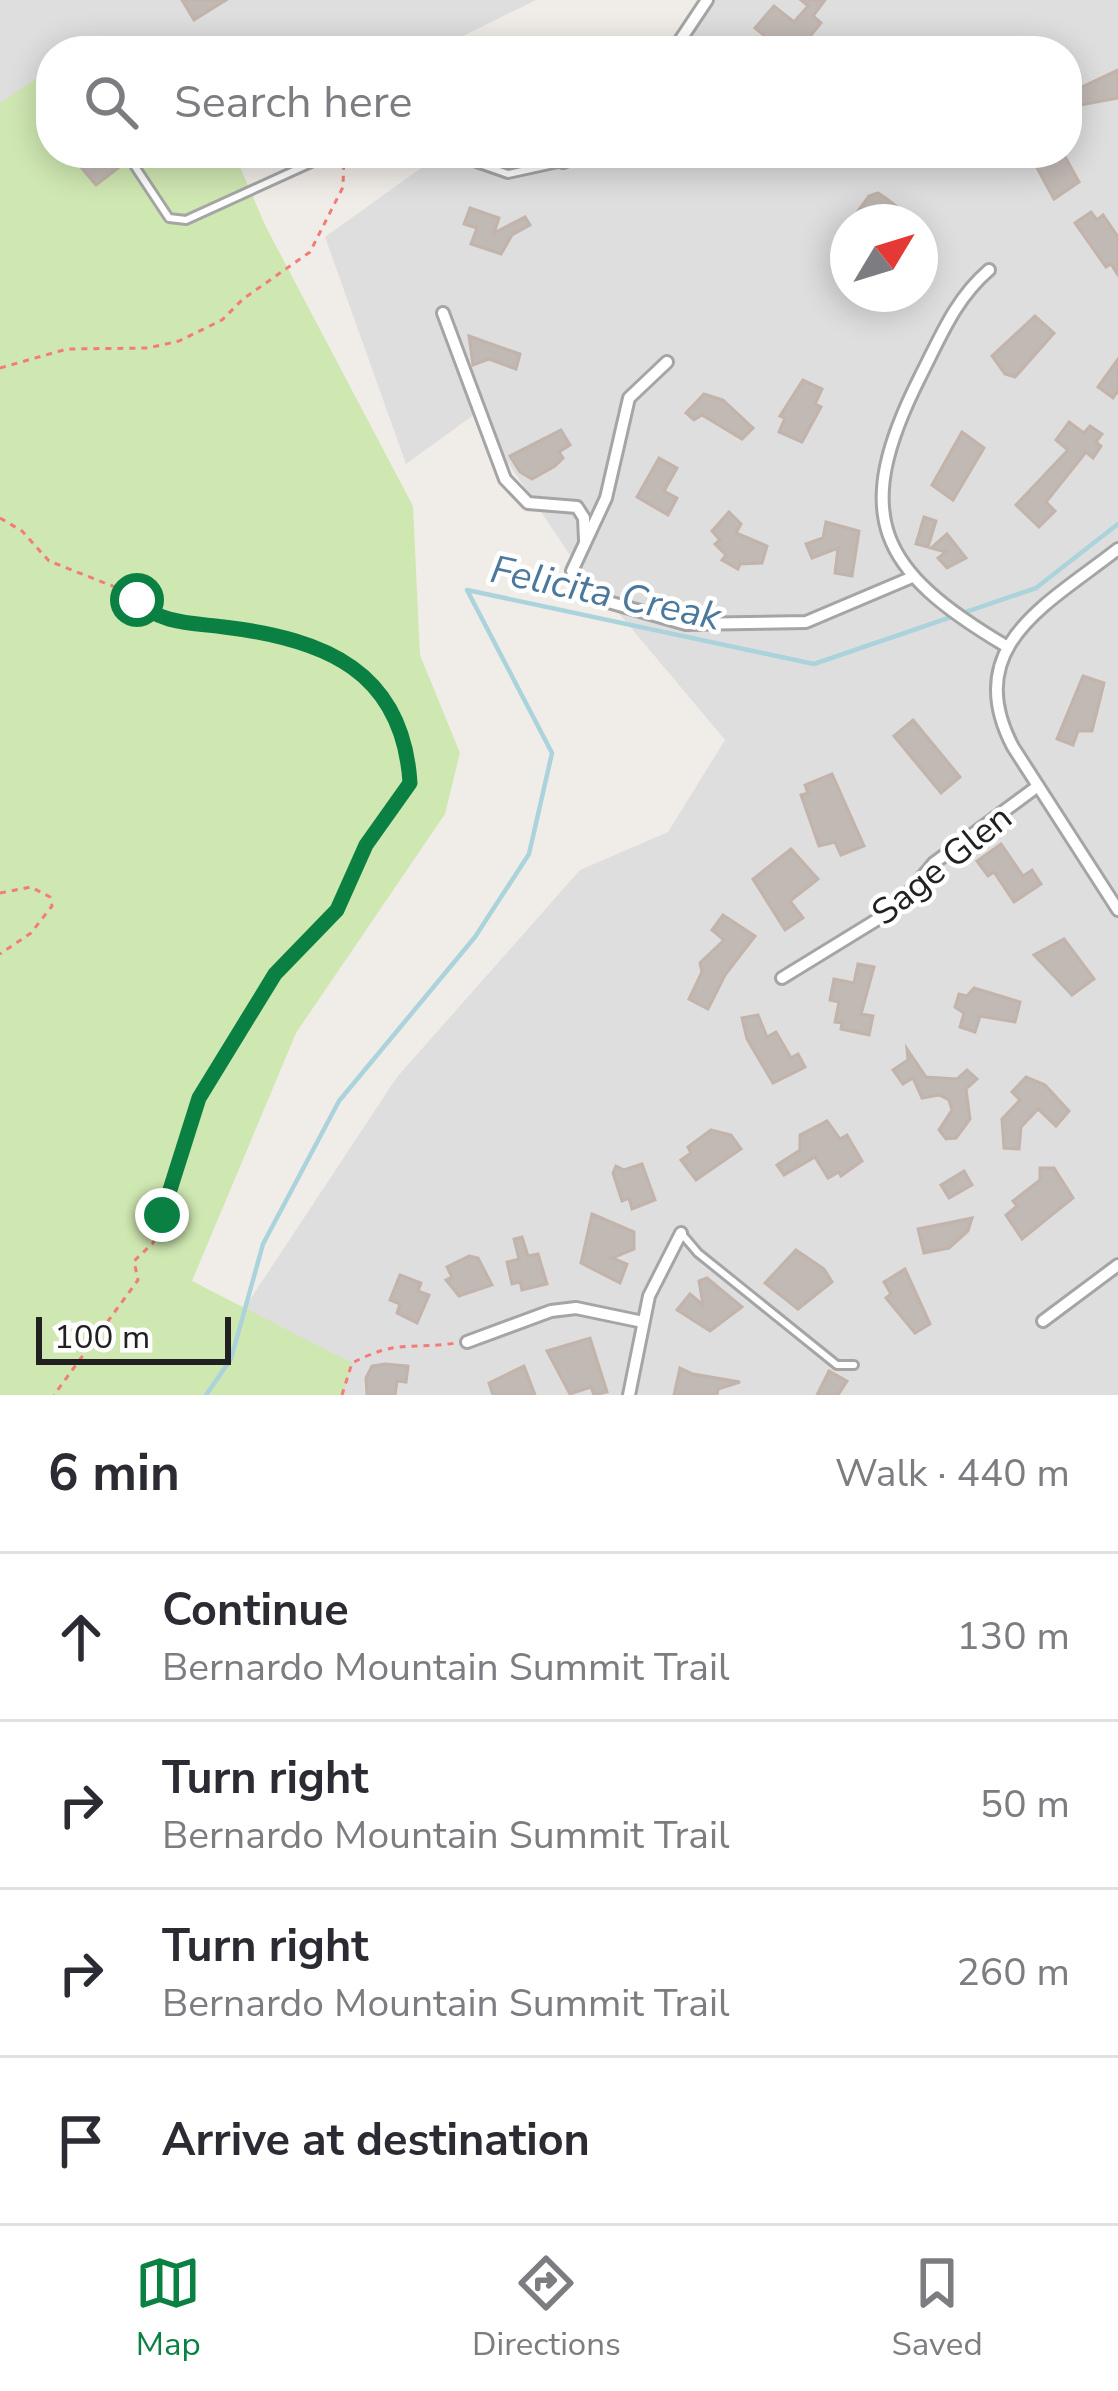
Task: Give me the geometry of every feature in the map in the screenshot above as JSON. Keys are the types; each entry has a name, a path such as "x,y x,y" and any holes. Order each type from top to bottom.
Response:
{"street":[{"path":"683,36 706,0"},
{"path":"989,270 956,304 894,428 880,479 883,513 910,578 950,613 1006,646"},
{"path":"443,313 505,479 528,503 578,507 584,518 585,543"},
{"path":"667,362 629,398 605,498 572,571 587,596 686,624 806,622 910,578"},
{"path":"1118,549 1024,623 1006,646 994,680 1000,723 1118,910"},
{"name":"Sage Glen","path":"782,978 896,908 934,862 1038,786"},
{"path":"628,1395 643,1322 662,1263 681,1233"},
{"path":"1043,1321 1118,1265"},
{"path":"467,1342 563,1310 643,1322"}],"lane":[{"path":"136,168 169,218 186,220 300,168"},
{"path":"491,168 508,174 536,168"},
{"path":"681,1233 698,1253 837,1365 854,1365"}],"path":[{"path":"0,368 67,349 148,348 193,337 223,320 243,299 310,252 343,187 344,168"},
{"path":"0,518 22,531 49,561 116,587 161,616 304,643 332,656 389,699 408,752 406,794 366,845 337,910 275,974 199,1098 152,1243 134,1262 138,1280 54,1395"},
{"path":"0,893 32,887 50,896 52,906 31,934 0,954"},
{"path":"342,1395 352,1363 390,1343 423,1348 467,1342"}],"shaded area":[{"path":"0,0 536,0 463,36 36,36 36,168 240,168 179,206 0,230"},
{"path":"707,0 1118,0 1118,1395 187,1395 397,1077 580,870 668,832 725,740 570,555 475,414 406,464 325,237 421,168 1082,168 1082,36 683,36"}],"green space":[{"path":"36,79 36,168 240,168 266,227 413,506 420,655 460,753 445,814 296,1033 192,1281 352,1363 342,1395 0,1395 0,103"}],"building":[{"path":"182,0 226,0 194,20"},
{"path":"801,0 825,0 813,16 821,23 810,36 765,36 755,28 774,6 794,22 808,6"},
{"path":"1118,70 1118,98 1082,105 1082,87"},
{"path":"82,168 118,168 96,185"},
{"path":"1037,168 1071,168 1079,182 1054,199"},
{"path":"878,193 892,204 863,204"},
{"path":"470,208 499,218 494,233 525,217 530,225 512,235 501,254 471,244 477,228 464,224"},
{"path":"1091,212 1097,220 1103,215 1118,237 1118,275 1111,264 1106,267 1075,223"},
{"path":"1035,316 1054,333 1015,377 1005,374 992,356"},
{"path":"469,336 520,354 516,369 489,359 473,365"},
{"path":"1118,359 1118,391 1113,398 1098,387"},
{"path":"803,380 822,389 815,404 821,407 802,442 779,432 785,418 780,416"},
{"path":"704,394 723,400 753,428 742,439 702,415 694,420 686,413"},
{"path":"1069,422 1084,433 1090,426 1102,434 1096,442 1101,446 1093,458 1086,452 1046,502 1055,511 1039,527 1016,505 1068,450 1056,440"},
{"path":"561,430 570,445 559,452 563,458 532,479 520,472 510,456"},
{"path":"962,432 984,448 953,500 932,485"},
{"path":"659,458 677,468 664,491 677,498 668,515 637,497"},
{"path":"729,512 741,524 736,533 767,546 762,563 740,564 738,569 722,560 726,555 715,544 720,540 712,531"},
{"path":"924,517 936,521 928,547 916,544"},
{"path":"826,522 859,531 852,576 835,573 838,548 812,558 806,544 823,538"},
{"path":"947,534 966,558 947,568 938,558 946,552 931,548"},
{"path":"1083,676 1104,683 1092,731 1078,731 1073,745 1057,739"},
{"path":"913,720 960,777 941,793 894,736"},
{"path":"832,774 864,846 841,855 835,842 819,846 801,795 808,793 805,785"},
{"path":"1001,844 1023,876 1032,870 1041,884 1014,902 994,872 988,876 977,861"},
{"path":"791,849 818,879 790,901 803,918 785,930 753,879"},
{"path":"723,915 755,936 725,975 708,1009 689,999 702,972 700,963 724,940 712,930"},
{"path":"1064,939 1094,979 1072,995 1034,955"},
{"path":"858,964 874,967 861,1014 873,1016 869,1035 841,1029 842,1023 835,1022 839,1002 830,1000 834,979 854,983"},
{"path":"974,988 1020,1002 1015,1022 980,1016 975,1032 960,1027 964,1013 955,1007 959,994 967,996"},
{"path":"758,1015 767,1037 776,1032 791,1058 798,1054 805,1067 773,1083 747,1039 742,1018"},
{"path":"907,1049 926,1077 957,1079 967,1070 977,1079 966,1089 970,1119 956,1138 946,1139 939,1130 952,1110 949,1100 939,1095 922,1098 913,1078 903,1084 893,1070 908,1060"},
{"path":"1026,1077 1045,1085 1069,1111 1056,1126 1038,1109 1021,1127 1019,1149 1004,1148 1002,1119 1020,1100 1012,1092"},
{"path":"827,1121 840,1139 847,1135 862,1161 841,1176 839,1172 828,1178 815,1157 784,1175 777,1165 800,1150 800,1135"},
{"path":"711,1130 731,1135 741,1149 696,1180 681,1160 691,1153 688,1147"},
{"path":"642,1164 655,1200 632,1209 629,1198 622,1201 613,1173 616,1166 624,1170"},
{"path":"1040,1168 1054,1168 1073,1198 1022,1239 1006,1215 1017,1206 1013,1201 1040,1180"},
{"path":"964,1171 972,1185 949,1198 941,1185"},
{"path":"592,1214 634,1232 634,1249 612,1258 627,1264 620,1283 581,1263"},
{"path":"972,1218 968,1231 949,1248 924,1253 918,1229"},
{"path":"522,1237 528,1256 538,1254 547,1284 522,1290 520,1282 512,1284 507,1262 519,1259 514,1239"},
{"path":"796,1250 824,1269 832,1282 798,1309 765,1283"},
{"path":"469,1256 478,1258 492,1285 459,1296 446,1280 452,1277 447,1267"},
{"path":"905,1269 930,1324 915,1333 886,1298 891,1294 884,1282"},
{"path":"400,1275 421,1283 418,1291 429,1295 417,1323 397,1313 400,1304 390,1300"},
{"path":"707,1278 742,1307 710,1331 677,1310 690,1294 703,1305 699,1281"},
{"path":"590,1338 607,1392 594,1395 591,1387 570,1394 547,1351"},
{"path":"372,1366 408,1366 406,1382 397,1381 395,1395 367,1395 366,1378"},
{"path":"524,1366 535,1395 493,1395 489,1383"},
{"path":"680,1368 740,1382 718,1389 717,1395 674,1395"},
{"path":"829,1371 847,1381 838,1395 817,1395"}],"waterway":[{"name":"Felicita Creak","path":"206,1395 231,1359 263,1244 339,1101 475,937 529,854 552,753 467,590 814,664 1036,588 1118,524"}],"route":[{"path":"137,600 161,616 304,643 376,685 400,723 410,783 366,845 337,910 275,974 199,1098 162,1215"}]}
